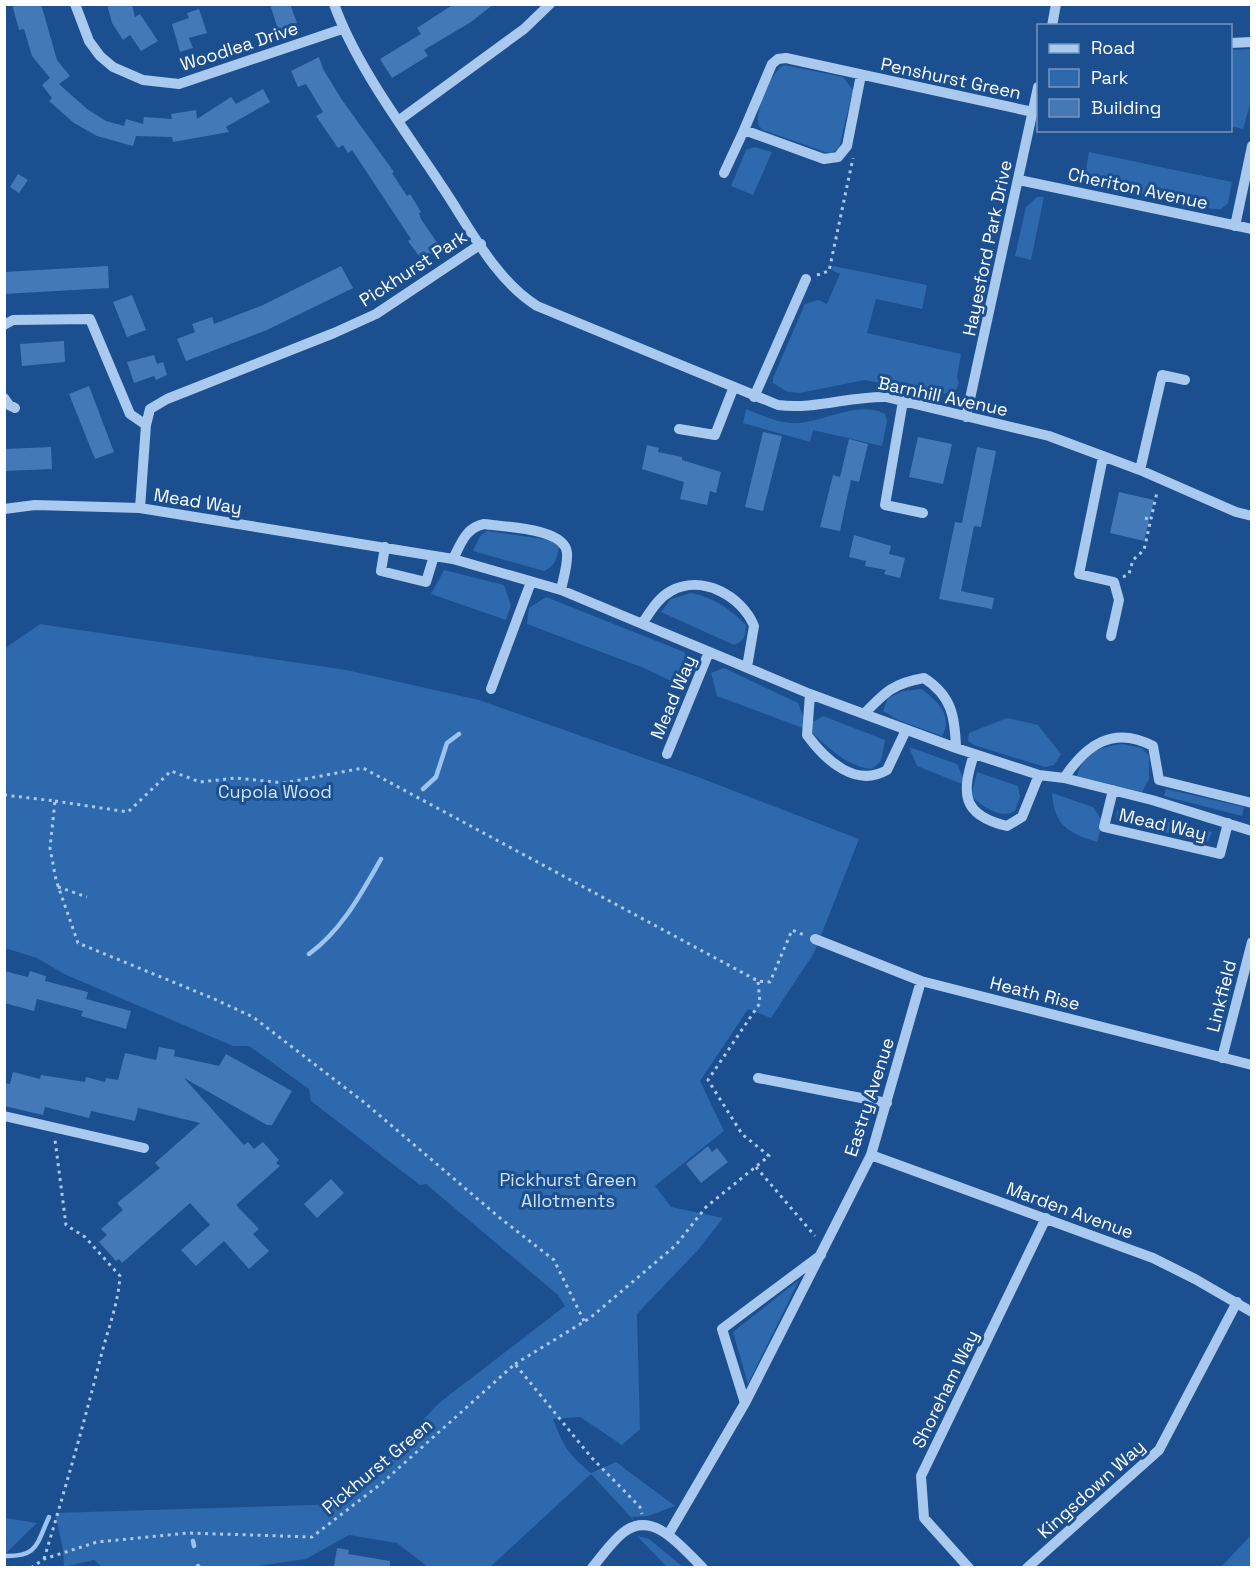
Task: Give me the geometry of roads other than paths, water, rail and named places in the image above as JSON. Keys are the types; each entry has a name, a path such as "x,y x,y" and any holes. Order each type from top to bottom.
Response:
{"street":[{"name":"Woodlea Drive","path":"75,4 89,41 100,56 113,67 143,80 179,84 342,29"},
{"name":"Pickhurst Park","path":"146,424 150,409 157,404 376,314 481,244 398,121 342,29 334,4"},
{"path":"398,121 524,29 550,4"},
{"path":"1052,24 1056,4"},
{"path":"1232,43 1251,42"},
{"name":"Penshurst Green","path":"724,173 772,64 778,59 786,58 1033,112"},
{"name":"Penshurst Green","path":"744,130 824,159 838,157 846,146 861,75"},
{"name":"Hayesford Park Drive","path":"966,417 1037,92"},
{"path":"1235,226 1251,146"},
{"name":"Cheriton Avenue","path":"1019,180 1251,229"},
{"name":"Barnhill Avenue","path":"481,244 508,282 521,296 537,306 754,397 778,405 800,408 868,397 903,401 1049,436 1160,478 1236,513 1251,516"},
{"path":"754,397 806,279"},
{"path":"4,325 13,320 90,319 130,414 146,424 140,508"},
{"path":"1140,470 1162,375 1185,380"},
{"path":"715,435 733,388"},
{"path":"4,398 9,405 15,408"},
{"path":"903,401 885,505 923,513"},
{"path":"679,429 726,439"},
{"path":"1103,456 1079,574 1114,582 1119,600 1111,636"},
{"name":"Mead Way","path":"4,509 35,506 140,508 453,559 561,591 643,622 810,693 956,748 1039,775 1064,778 1152,800 1251,831"},
{"path":"453,559 468,531 475,526 484,524 548,534 558,538 567,553 561,591"},
{"path":"385,547 381,571 426,582 434,556"},
{"path":"491,689 531,582"},
{"path":"643,622 658,600 672,590 707,585 718,589 733,600 754,626 747,667"},
{"name":"Mead Way","path":"667,754 710,652"},
{"path":"866,713 886,690 905,681 924,678 937,686 955,718 956,748"},
{"path":"810,693 807,735 844,771 855,776 867,778 887,770 906,730"},
{"name":"Mead Way","path":"1064,778 1079,755 1114,738 1139,739 1153,746 1159,780 1152,800"},
{"path":"974,754 966,781 968,802 975,810 997,824 1007,826 1022,817 1039,775"},
{"path":"1159,780 1251,804"},
{"name":"Mead Way","path":"1113,790 1104,827 1220,854 1228,823"},
{"name":"Heath Rise","path":"815,939 921,981 1251,1065"},
{"name":"Linkfield","path":"1222,1058 1251,942"},
{"name":"Eastry Avenue","path":"668,1535 745,1403 871,1155 921,981"},
{"path":"758,1077 887,1103"},
{"path":"4,1116 144,1148"},
{"name":"Marden Avenue","path":"871,1155 1153,1258 1237,1302 1251,1312"},
{"name":"Shoreham Way","path":"969,1568 924,1518 921,1476 1046,1218"},
{"name":"Eastry Avenue","path":"745,1403 722,1329 824,1250"},
{"name":"Kingsdown Way","path":"1027,1568 1159,1450 1237,1302"},
{"path":"592,1568 624,1532 647,1525 657,1527 668,1535 703,1568"}],"waterway":[{"path":"423,789 436,777 447,743 459,734"},
{"path":"309,954 341,923 381,859"},
{"path":"4,1556 15,1556 30,1551 38,1542 49,1517"},
{"path":"193,1541 194,1546"}],"park label":[{"name":"Cupola Wood","path":"275,791"},
{"name":"Pickhurst Green Allotments","path":"568,1189"}]}
